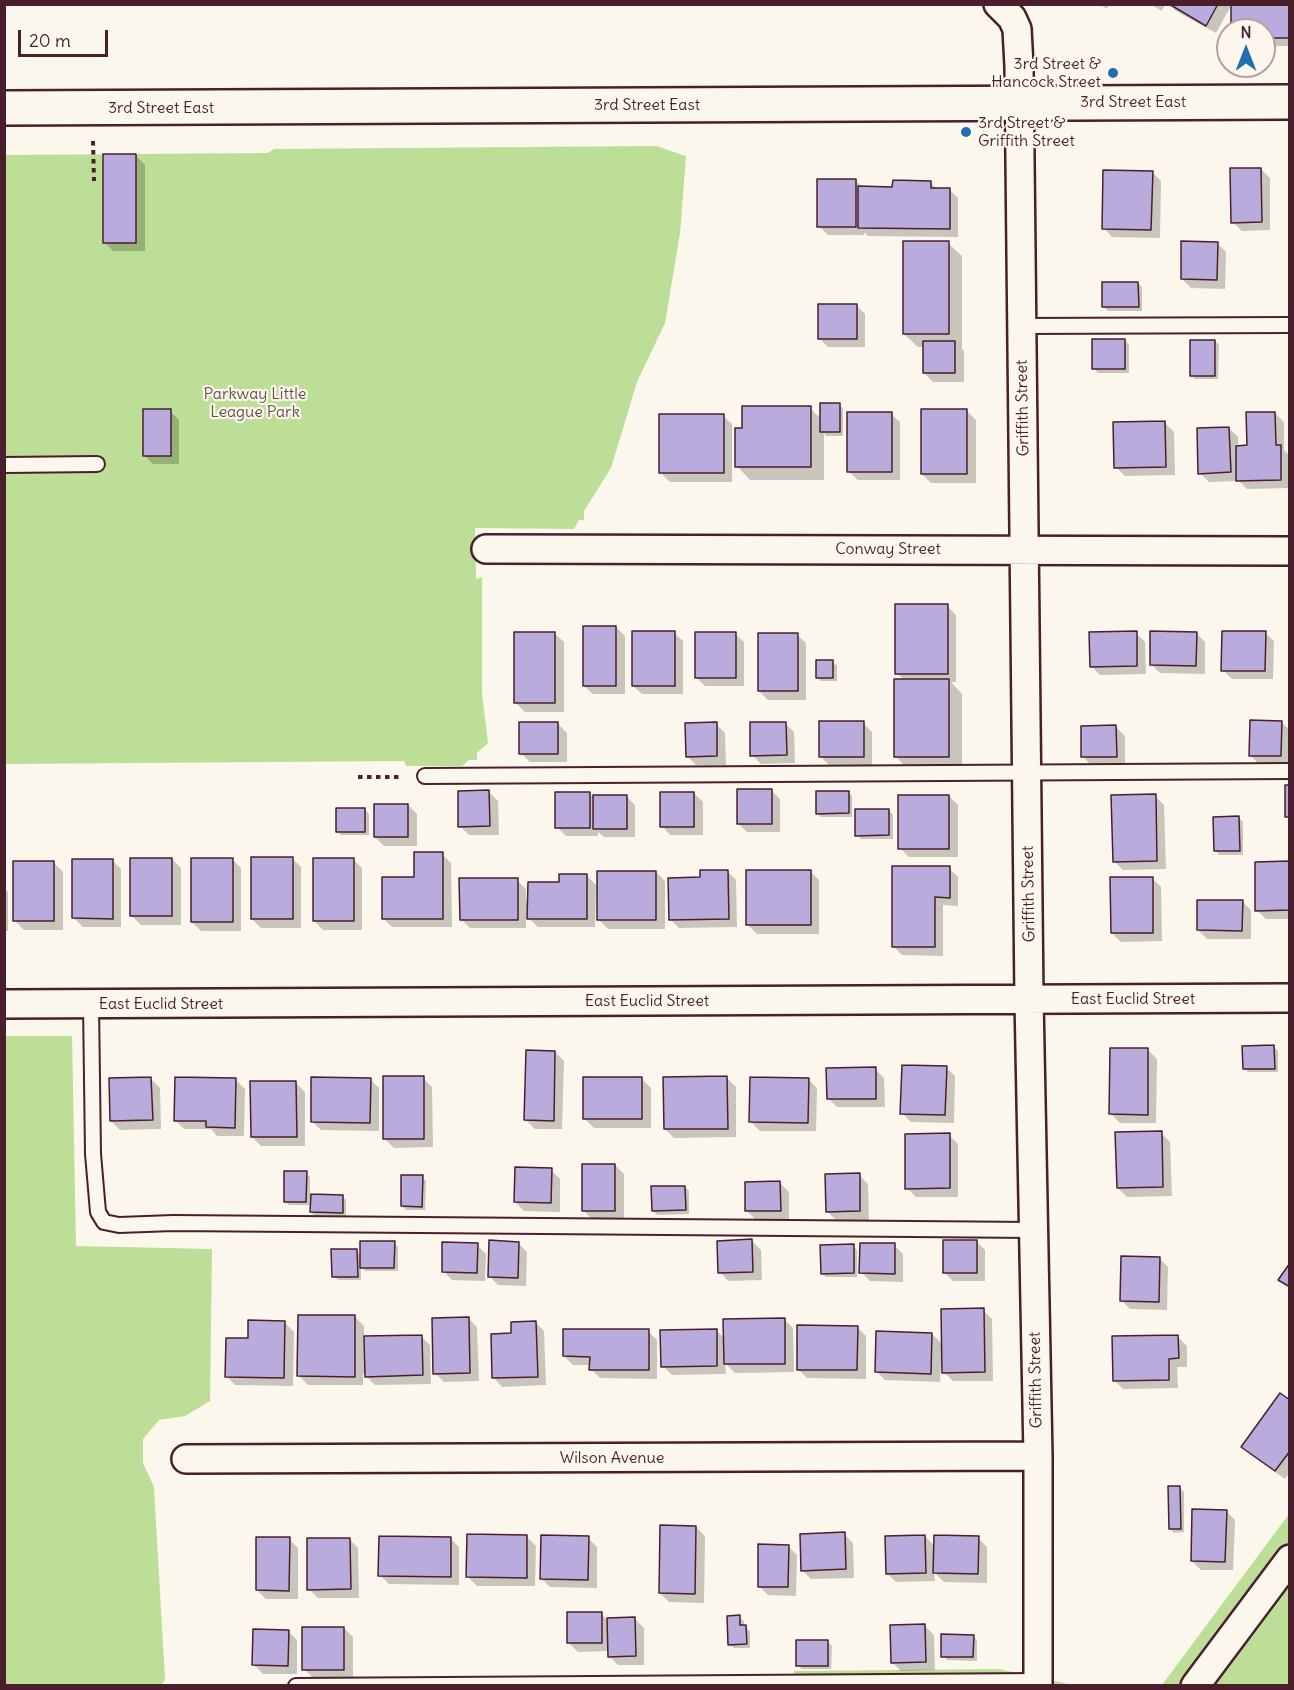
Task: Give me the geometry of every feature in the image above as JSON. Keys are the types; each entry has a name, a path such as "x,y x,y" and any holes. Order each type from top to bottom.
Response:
{"street":[{"name":"Griffith Street","path":"998,4 1012,18 1017,29 1020,103 1029,999 1038,1456 1038,1683"},
{"name":"3rd Street East","path":"4,108 1290,102"},
{"name":"Conway Street","path":"486,549 1290,550"},
{"name":"East Euclid Street","path":"4,1004 1290,998"},
{"name":"Wilson Avenue","path":"186,1459 1038,1456"},
{"path":"1195,1686 1290,1559"}],"lane":[{"path":"1022,326 1290,325"},
{"path":"4,465 97,464"},
{"path":"425,776 1290,771"},
{"path":"91,1004 93,1154 98,1212 104,1222 119,1225 173,1223 1035,1230"},
{"path":"296,1686 1038,1683"}],"path":[{"path":"93,141 94,181"},
{"path":"358,777 425,776"}],"green space":[{"name":"Parkway Little League Park","path":"656,146 686,156 680,233 665,323 637,382 611,468 584,511 584,520 579,520 574,529 475,528 476,579 482,577 482,693 488,743 477,753 477,760 469,760 462,766 406,766 404,761 5,764 5,155 268,153 274,149"},
{"path":"5,1036 72,1036 76,1246 212,1249 210,1401 185,1416 159,1420 143,1439 143,1463 154,1487 165,1680 161,1685 5,1685"},
{"path":"1289,1514 1289,1685 794,1686 794,1671 999,1669 1073,1685 1162,1685"}],"building":[{"path":"1169,4 1218,4 1206,26"},
{"path":"1231,4 1290,4 1290,38 1276,38 1276,18 1231,18"},
{"path":"103,154 136,154 136,243 103,243"},
{"path":"1230,168 1261,168 1262,222 1231,223"},
{"path":"1103,170 1153,171 1151,230 1102,229"},
{"path":"817,179 856,179 856,227 817,227"},
{"path":"893,180 931,181 931,188 950,188 950,229 858,228 858,186 892,187"},
{"path":"903,241 949,241 949,334 903,334"},
{"path":"1181,241 1218,242 1217,280 1181,279"},
{"path":"1102,282 1138,282 1139,307 1102,307"},
{"path":"818,304 857,304 857,339 818,339"},
{"path":"1092,339 1125,339 1125,369 1092,369"},
{"path":"1190,340 1215,340 1215,376 1190,376"},
{"path":"923,341 955,341 955,373 923,373"},
{"path":"820,403 840,403 840,432 820,432"},
{"path":"742,406 811,406 811,467 735,467 735,428 742,428"},
{"path":"143,409 171,409 171,456 143,456"},
{"path":"921,409 967,409 967,474 921,474"},
{"path":"847,412 892,412 892,472 847,472"},
{"path":"1246,412 1275,412 1276,445 1281,445 1281,480 1236,481 1236,446 1247,445"},
{"path":"659,414 724,414 724,473 659,473"},
{"path":"1165,421 1166,467 1114,468 1113,422"},
{"path":"1229,427 1231,472 1198,474 1197,428"},
{"path":"895,604 948,604 948,674 895,674"},
{"path":"583,626 616,626 616,686 583,686"},
{"path":"632,631 675,631 675,686 632,686"},
{"path":"1137,631 1137,666 1090,667 1089,632"},
{"path":"1150,631 1197,632 1196,666 1150,665"},
{"path":"1222,631 1266,631 1265,671 1221,671"},
{"path":"514,632 555,632 555,703 514,703"},
{"path":"695,632 736,632 736,678 695,678"},
{"path":"758,633 798,633 798,691 758,691"},
{"path":"816,660 833,660 833,678 816,678"},
{"path":"894,679 949,679 949,757 894,757"},
{"path":"1250,720 1282,721 1281,756 1249,756"},
{"path":"819,721 864,721 864,757 819,757"},
{"path":"519,722 558,722 558,754 519,754"},
{"path":"717,722 717,756 686,757 685,723"},
{"path":"750,722 786,722 787,755 750,756"},
{"path":"1116,725 1117,757 1081,757 1081,726"},
{"path":"1285,785 1290,785 1290,817 1285,817"},
{"path":"737,789 772,789 772,824 737,824"},
{"path":"489,790 490,826 458,827 458,791"},
{"path":"816,791 849,791 849,813 816,814"},
{"path":"555,792 590,792 590,828 555,828"},
{"path":"660,792 694,792 694,827 660,827"},
{"path":"1156,794 1157,861 1113,862 1111,795"},
{"path":"593,795 627,795 627,829 593,829"},
{"path":"898,795 949,795 949,849 898,849"},
{"path":"374,804 408,804 408,837 374,837"},
{"path":"336,808 365,808 365,832 336,832"},
{"path":"855,809 889,809 889,835 855,836"},
{"path":"1239,816 1240,851 1214,851 1213,817"},
{"path":"414,852 443,852 443,919 382,919 382,877 414,877"},
{"path":"251,857 293,857 293,919 251,919"},
{"path":"130,858 172,858 172,916 130,916"},
{"path":"191,858 233,858 233,922 191,922"},
{"path":"313,858 354,858 354,921 313,921"},
{"path":"72,859 113,859 113,919 72,918"},
{"path":"13,861 54,861 54,921 13,921"},
{"path":"1290,861 1290,910 1255,911 1255,862"},
{"path":"892,866 950,866 950,898 935,897 935,947 892,947"},
{"path":"700,870 728,870 729,919 669,920 668,878 700,877"},
{"path":"746,870 811,870 811,925 746,925"},
{"path":"597,871 656,871 656,920 597,920"},
{"path":"559,874 587,874 587,919 527,919 528,882 559,882"},
{"path":"1110,877 1153,877 1153,933 1111,933"},
{"path":"459,878 518,878 518,920 460,920"},
{"path":"1197,900 1243,900 1242,931 1197,930"},
{"path":"1274,1045 1275,1069 1243,1069 1242,1046"},
{"path":"1110,1048 1148,1048 1148,1115 1109,1114"},
{"path":"526,1050 555,1051 554,1121 524,1120"},
{"path":"902,1065 947,1066 945,1115 900,1114"},
{"path":"876,1067 876,1099 827,1099 826,1068"},
{"path":"383,1076 424,1076 424,1139 383,1139"},
{"path":"727,1076 728,1129 664,1129 663,1077"},
{"path":"151,1077 153,1120 110,1121 109,1078"},
{"path":"175,1077 236,1078 235,1128 206,1127 206,1121 174,1121"},
{"path":"311,1077 371,1078 370,1123 311,1122"},
{"path":"583,1077 642,1077 642,1119 583,1119"},
{"path":"750,1077 809,1078 808,1123 749,1122"},
{"path":"250,1081 296,1081 297,1137 251,1137"},
{"path":"1162,1131 1163,1187 1117,1188 1115,1132"},
{"path":"950,1133 950,1188 905,1189 905,1134"},
{"path":"582,1164 615,1164 615,1211 582,1211"},
{"path":"515,1167 552,1168 551,1203 514,1202"},
{"path":"284,1171 307,1171 306,1202 284,1202"},
{"path":"860,1173 860,1211 826,1212 825,1174"},
{"path":"401,1175 423,1175 422,1207 401,1206"},
{"path":"780,1181 781,1211 745,1211 745,1182"},
{"path":"651,1186 685,1186 686,1210 652,1211"},
{"path":"311,1194 343,1195 343,1213 310,1212"},
{"path":"752,1239 753,1272 718,1273 717,1241"},
{"path":"489,1240 519,1242 518,1278 488,1277"},
{"path":"943,1240 977,1240 977,1273 943,1273"},
{"path":"360,1241 395,1241 394,1268 360,1268"},
{"path":"442,1242 478,1243 477,1273 442,1272"},
{"path":"860,1243 895,1243 895,1274 859,1273"},
{"path":"854,1244 854,1273 821,1274 820,1245"},
{"path":"331,1249 357,1249 358,1277 332,1277"},
{"path":"1121,1256 1160,1257 1159,1302 1120,1301"},
{"path":"1290,1263 1290,1287 1278,1280"},
{"path":"984,1308 985,1372 942,1373 941,1309"},
{"path":"298,1315 355,1315 355,1377 297,1376"},
{"path":"469,1317 470,1373 433,1374 432,1318"},
{"path":"785,1318 785,1364 724,1364 723,1319"},
{"path":"248,1320 285,1321 284,1378 225,1377 226,1338 248,1338"},
{"path":"536,1321 538,1377 492,1378 491,1334 511,1333 511,1322"},
{"path":"797,1325 858,1326 857,1370 797,1370"},
{"path":"563,1329 649,1329 649,1370 589,1370 590,1357 563,1356"},
{"path":"717,1329 717,1366 661,1367 660,1330"},
{"path":"876,1331 932,1333 931,1374 875,1372"},
{"path":"422,1335 423,1375 365,1377 364,1336"},
{"path":"1178,1335 1179,1358 1169,1359 1169,1380 1113,1381 1112,1336"},
{"path":"1280,1393 1290,1400 1290,1451 1275,1471 1241,1447"},
{"path":"1168,1486 1180,1486 1181,1529 1169,1529"},
{"path":"1192,1509 1227,1510 1225,1562 1191,1561"},
{"path":"660,1525 696,1526 695,1594 659,1593"},
{"path":"845,1532 846,1569 801,1571 800,1534"},
{"path":"467,1534 527,1535 527,1578 466,1577"},
{"path":"541,1535 589,1536 588,1580 540,1579"},
{"path":"925,1535 926,1573 886,1574 885,1536"},
{"path":"934,1535 979,1536 978,1574 933,1573"},
{"path":"379,1536 451,1537 451,1577 378,1576"},
{"path":"256,1537 290,1537 289,1591 256,1590"},
{"path":"307,1538 350,1538 351,1589 307,1590"},
{"path":"758,1544 789,1545 788,1587 758,1587"},
{"path":"567,1612 602,1612 602,1643 567,1643"},
{"path":"740,1615 740,1625 746,1625 747,1644 728,1645 727,1616"},
{"path":"635,1617 636,1656 608,1657 607,1618"},
{"path":"925,1624 926,1662 891,1663 890,1625"},
{"path":"302,1627 344,1627 344,1670 302,1670"},
{"path":"253,1629 289,1630 288,1666 252,1665"},
{"path":"941,1634 974,1635 973,1657 941,1657"},
{"path":"796,1640 828,1640 828,1666 796,1666"}],"place":[{"name":"3rd Street & Hancock Street","path":"1113,73"},
{"name":"3rd Street & Griffith Street","path":"966,132"}]}
